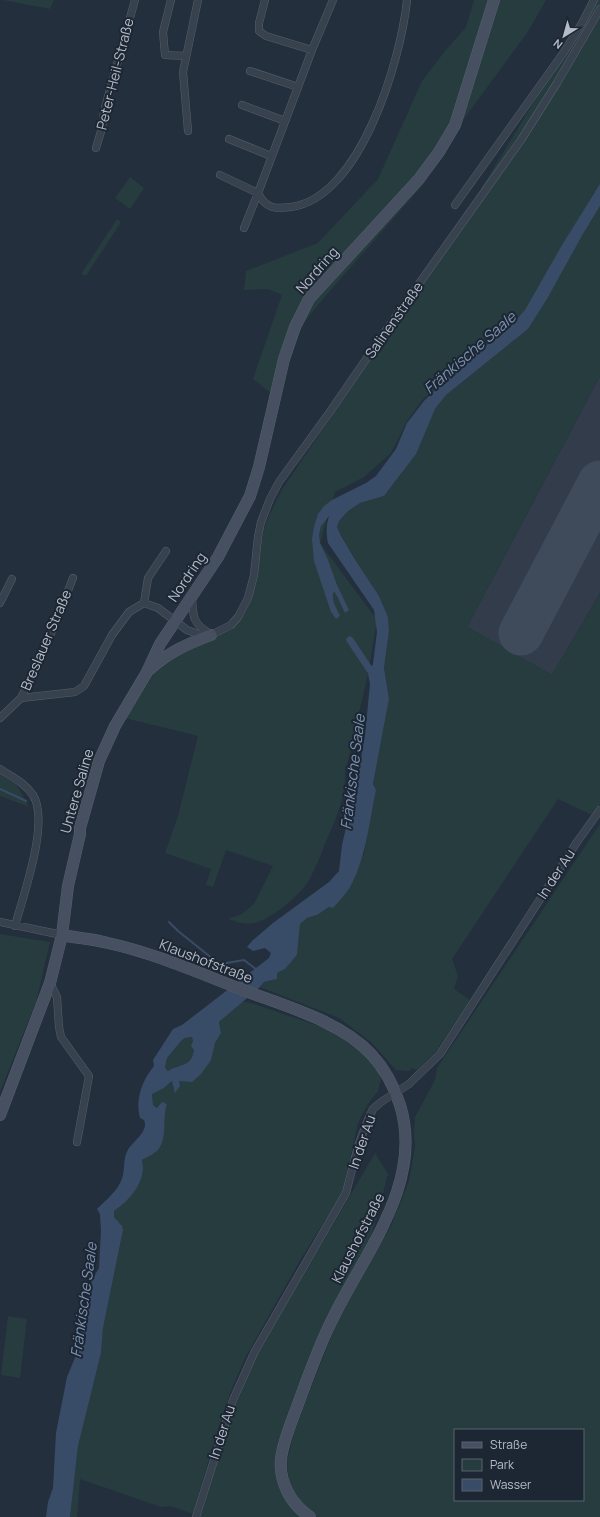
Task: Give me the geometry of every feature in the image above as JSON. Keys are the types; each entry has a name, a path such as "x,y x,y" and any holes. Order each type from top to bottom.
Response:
{"main road":[{"name":"Nordring","path":"175,622 226,543 250,496 259,467 284,359 295,327 309,300 419,179 439,152 455,125 494,0"},
{"name":"Untere Saline","path":"0,1115 50,983 62,935 68,886 80,834 80,828 100,761 115,726 147,672 160,644 175,622"},
{"path":"147,672 163,657 179,648 211,635"},
{"name":"Klaushofstraße","path":"62,935 108,943 159,958 313,1017 338,1030 370,1054 386,1073 396,1092 404,1118 406,1141 403,1171 398,1192 386,1221 333,1318 288,1431 281,1460 283,1483 290,1497 301,1511 310,1517"}],"street":[{"name":"Peter-Heil-Straße","path":"96,148 102,128 104,111 134,0"},
{"path":"171,0 163,32 165,55 186,56"},
{"path":"188,131 183,72 198,0"},
{"path":"265,0 258,27 262,34 312,50"},
{"path":"244,228 312,50 333,0"},
{"path":"220,175 258,193 262,201 268,206 280,209 294,207 320,195 344,172 370,128 392,74 400,41 407,0"},
{"path":"455,205 564,52 594,0"},
{"name":"Salinenstraße","path":"211,635 231,625 238,617 248,598 254,575 261,522 270,499 279,482 520,140 557,83 600,9"},
{"path":"250,71 298,87"},
{"path":"242,106 285,121"},
{"path":"229,139 271,156"},
{"path":"21,698 75,692 84,686 112,635 129,612 144,603 148,578 166,551"},
{"name":"Breslauer Straße","path":"0,718 21,698 44,651 73,578"},
{"path":"0,603 12,579"},
{"path":"192,596 192,611 195,621 201,629 211,635"},
{"path":"144,603 158,608 187,630 198,634 211,635"},
{"path":"0,769 25,785 34,797 39,819 36,848 15,926"},
{"name":"In der Au","path":"196,1517 233,1400 255,1351 346,1193 358,1146 373,1109 409,1084 440,1054 576,842 600,810"},
{"path":"0,922 62,935"},
{"path":"50,983 57,997 61,1037 89,1076 77,1142"}],"shaded area":[{"path":"600,376 600,593 552,675 467,627"}],"green space":[{"path":"3,0 54,0 50,9"},
{"path":"474,0 546,0 527,33 455,131 421,187 300,327 275,396 253,379 282,295 268,289 244,290 246,271 318,243 378,179 422,81 466,27"},
{"path":"596,0 600,0 600,192 526,318 423,399 407,421 391,453 364,477 335,492 320,543 377,620 368,674 345,773 345,783 341,802 335,821 309,881 302,890 277,912 264,920 246,924 228,919 242,914 254,904 273,866 226,850 213,887 206,885 211,869 165,853 178,816 198,736 125,718 159,661 231,625 250,591 266,522 281,491 442,253"},
{"path":"130,177 144,188 130,209 115,198"},
{"path":"600,206 600,376 467,627 552,675 600,593 600,804 592,815 558,799 452,959 458,976 454,989 470,1000 436,1051 417,1070 412,1068 409,1071 396,1070 372,1043 339,1018 260,987 264,982 277,979 276,973 285,969 297,955 300,924 307,918 317,915 329,907 333,908 364,854 376,790 373,784 389,699 384,668 389,631 388,617 379,596 354,558 337,527 339,521 348,511 360,503 384,496 401,474 435,409 446,395 528,329 547,299"},
{"path":"117,219 121,222 86,276 81,274"},
{"path":"0,774 16,784 29,807 0,796"},
{"path":"600,824 600,1517 318,1517 305,1507 295,1495 289,1481 287,1461 294,1433 338,1320 392,1224 409,1181 415,1147 415,1117 435,1080 437,1068"},
{"path":"0,934 50,942 36,1002 0,1092"},
{"path":"242,1002 248,1002 328,1029 363,1053 379,1073 381,1080 378,1091 368,1104 358,1123 343,1190 299,1262 245,1358 230,1393 193,1514 170,1506 161,1507 80,1479 77,1517 70,1517 78,1446 101,1353 103,1328 121,1240 122,1226 114,1217 114,1211 132,1195 140,1182 143,1167 142,1160 158,1150 163,1140 167,1104 162,1103 158,1108 153,1105 152,1094 164,1088 173,1081 173,1088 179,1081 211,1060 215,1043 221,1033 219,1022"},
{"path":"192,1037 194,1052 190,1062 168,1071 165,1068 167,1058 181,1041 185,1038"},
{"path":"375,1153 388,1174 364,1258 352,1277 278,1460 304,1517 200,1517 232,1415 255,1358"},
{"path":"8,1316 27,1319 20,1378 1,1375"}],"water":[{"path":"600,184 600,206 547,299 528,329 446,395 435,409 416,454 384,496 360,503 348,511 339,521 337,527 340,534 379,596 388,617 389,631 384,668 389,699 373,784 376,790 363,853 355,878 349,889 333,908 329,907 317,915 307,918 300,924 297,955 285,969 277,973 277,979 264,982 219,1022 221,1033 215,1043 211,1060 201,1074 192,1082 179,1081 180,1086 175,1093 172,1081 164,1088 152,1094 153,1105 157,1108 162,1102 167,1104 163,1140 158,1150 142,1160 143,1167 140,1182 132,1195 114,1211 114,1217 122,1226 123,1230 103,1328 101,1353 78,1446 70,1517 46,1517 48,1502 53,1488 56,1433 67,1377 77,1353 76,1348 86,1314 92,1280 99,1268 101,1231 100,1214 97,1209 118,1187 122,1179 124,1161 127,1152 141,1135 145,1127 144,1120 140,1118 138,1104 143,1084 154,1066 153,1060 173,1029 182,1025 269,958 271,953 265,948 253,951 247,947 252,941 273,923 329,882 339,871 342,845 358,776 365,735 370,684 368,674 373,664 377,632 374,610 328,543 327,523 329,516 321,526 319,535 320,543 349,610 345,613 334,591 333,601 340,616 336,619 331,612 314,561 312,539 318,514 324,506 332,500 366,483 376,476 396,449 407,423 424,401 456,369 511,326 525,310 562,245","holes":["192,1037 193,1041 191,1046 194,1050 193,1056 190,1060 185,1064 168,1071 165,1068 167,1058 181,1041 185,1038"]}],"waterway":[{"path":"350,640 370,670"},
{"path":"0,789 26,801"},
{"path":"169,922 213,959"},
{"path":"221,964 244,960 257,970"}],"runway":[{"path":"521,633 600,483"}],"water label":[{"name":"Fränkische Saale","path":"470,353"},
{"name":"Fränkische Saale","path":"353,772"},
{"name":"Fränkische Saale","path":"84,1300"}]}
